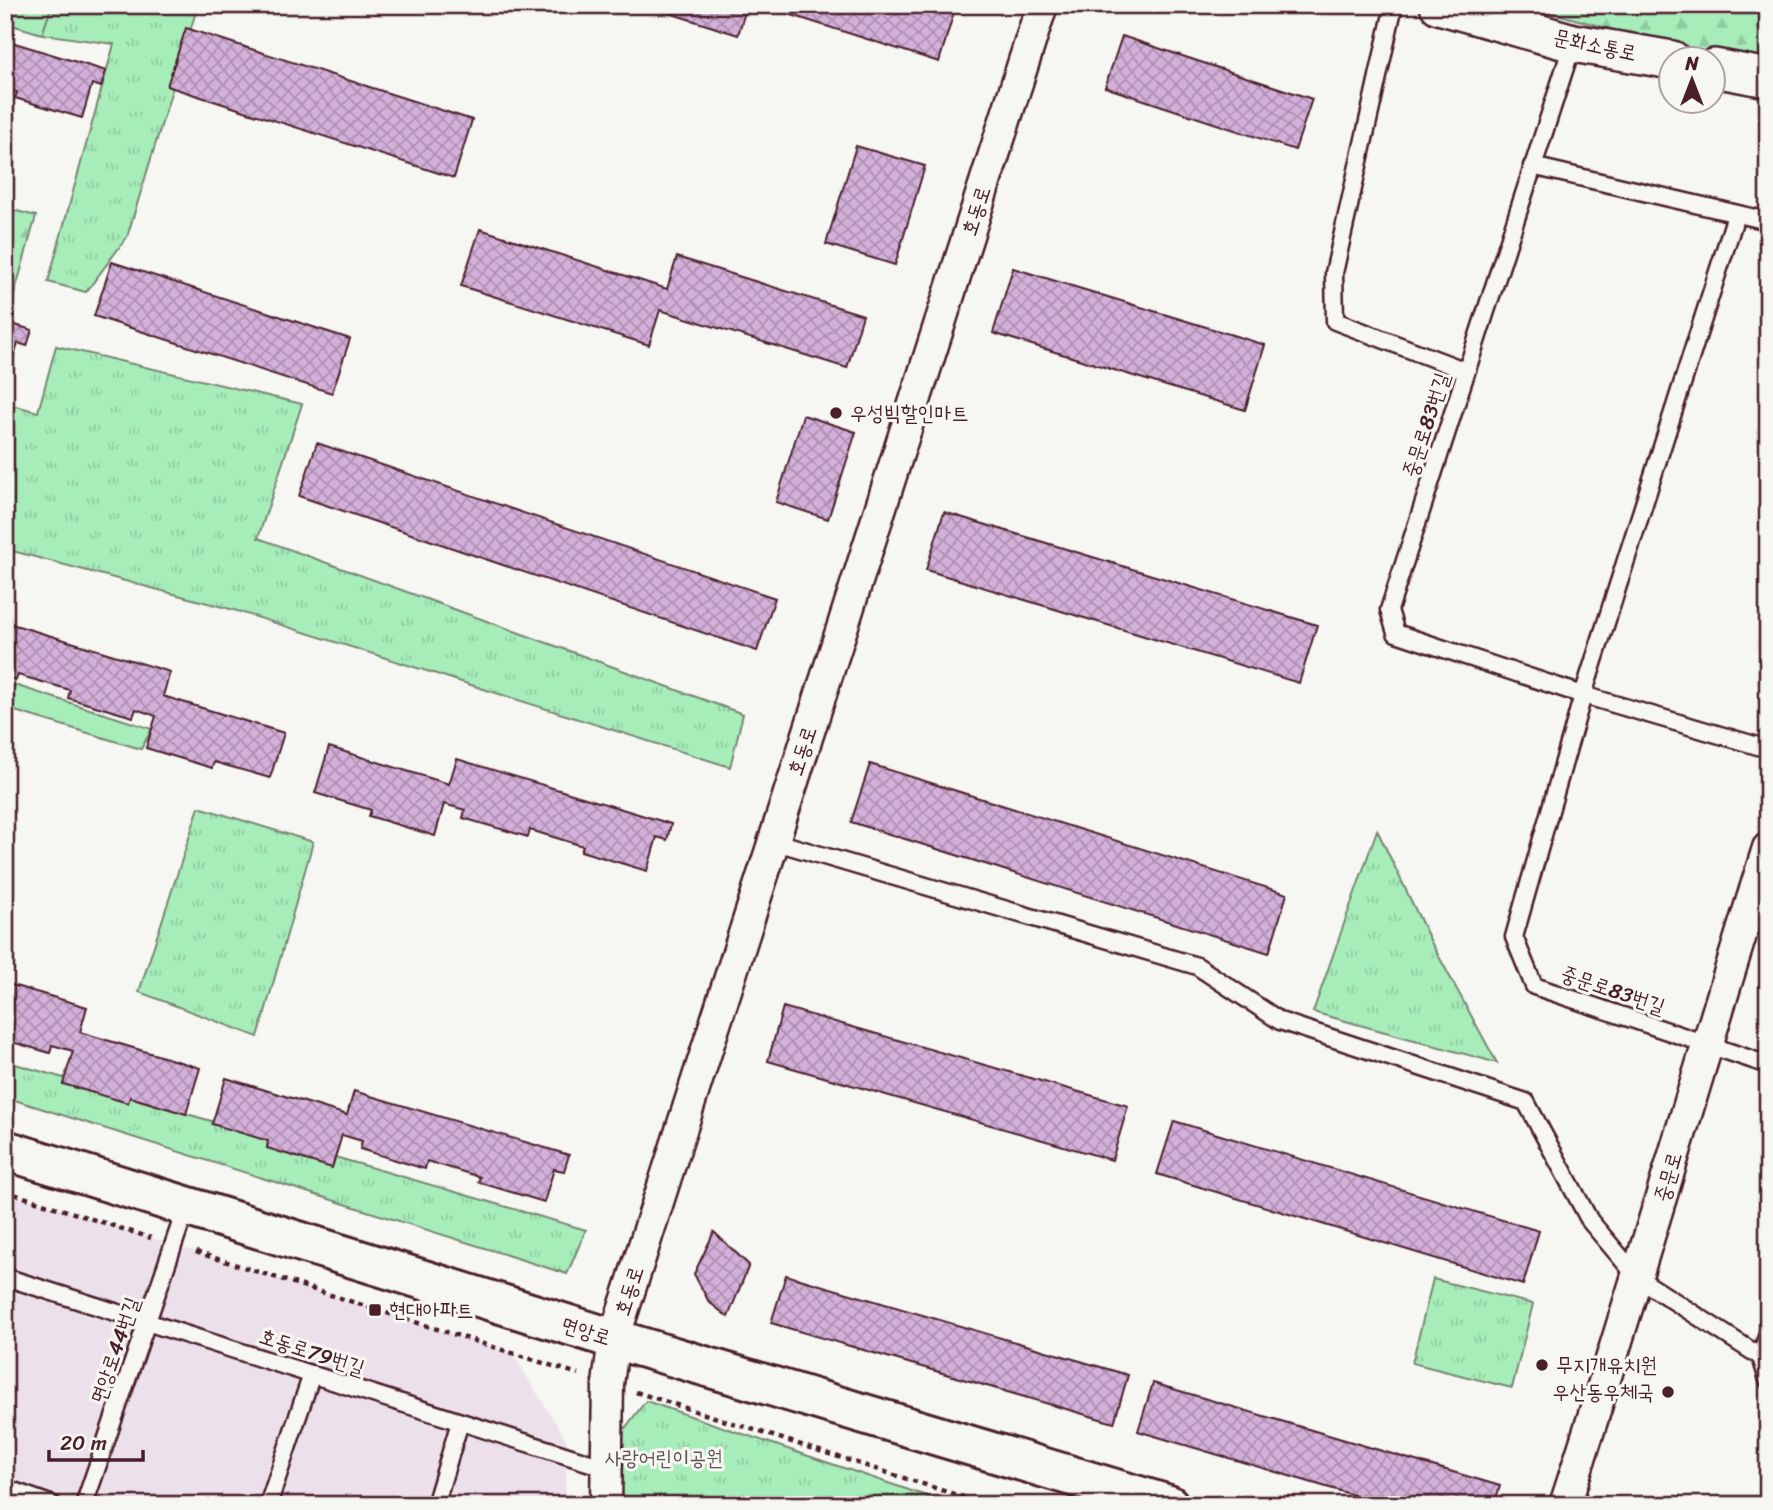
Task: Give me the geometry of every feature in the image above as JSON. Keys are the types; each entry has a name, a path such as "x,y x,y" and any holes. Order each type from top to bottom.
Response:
{"main road":[{"name":"면앙로","path":"5,1150 614,1339 1170,1505"}],"street":[{"name":"호동로","path":"606,1505 608,1384 614,1339 1042,5"},
{"name":"문화소통로","path":"1438,5 1573,43 1658,58"},
{"path":"1728,71 1768,78"},
{"name":"중문로","path":"1565,1505 1639,1278 1706,1044 1768,848"}],"lane":[{"path":"1394,5 1334,273 1335,321 1466,371"},
{"name":"중문로83번길","path":"1573,43 1389,610 1396,633 1583,695 1768,749"},
{"path":"1532,166 1768,221"},
{"name":"중문로83번길","path":"1736,215 1583,695 1514,937 1534,986 1768,1065"},
{"path":"774,841 1197,966 1280,1021 1526,1102 1590,1221 1639,1278 1760,1357"},
{"name":"면앙로44번길","path":"84,1505 186,1208"},
{"name":"호동로79번길","path":"5,1277 606,1468"},
{"path":"1768,1333 1760,1357 1768,1380"},
{"path":"268,1505 312,1374"},
{"path":"435,1505 460,1422"},
{"path":"5,1488 53,1505"}],"path":[{"path":"5,1191 988,1505"}],"shaded area":[{"path":"5,1191 512,1353 567,1441 565,1505 49,1505 5,1490"}],"green space":[{"path":"5,5 52,5 42,34 5,23"},
{"path":"52,5 198,5 127,237 86,292 48,282 114,44 42,34"},
{"path":"1525,5 1768,5 1768,60 1728,57 1728,46 1671,46"},
{"path":"5,208 36,216 9,313 5,312"},
{"path":"56,346 302,404 258,538 743,714 730,767 234,610 5,549 5,403 38,412"},
{"path":"5,682 152,729 141,749 5,708"},
{"path":"199,807 313,842 258,1037 139,992"},
{"path":"1377,830 1431,942 1497,1063 1313,1012"},
{"path":"5,1061 586,1230 567,1274 5,1097"},
{"path":"1433,1279 1533,1304 1512,1388 1412,1363"},
{"name":"사랑어린이공원","path":"646,1401 953,1505 618,1505 616,1440"}],"building":[{"path":"644,5 747,5 738,35"},
{"path":"760,5 932,5 954,12 939,62"},
{"path":"186,28 472,120 454,178 167,86"},
{"path":"1122,36 1312,99 1295,150 1105,87"},
{"path":"5,40 106,71 101,87 92,84 82,118 15,98 17,92 5,89"},
{"path":"856,146 925,166 895,265 826,244"},
{"path":"480,229 667,289 677,257 863,315 847,368 660,310 649,345 461,286"},
{"path":"112,262 350,339 332,393 94,316"},
{"path":"1013,268 1265,345 1245,410 993,333"},
{"path":"5,322 32,330 27,346 18,343 7,377"},
{"path":"803,415 856,432 828,519 776,502"},
{"path":"317,443 775,598 757,651 299,496"},
{"path":"944,512 1317,625 1299,683 926,570"},
{"path":"5,622 170,672 163,696 284,733 270,778 214,762 212,768 146,748 156,716 136,709 133,717 68,698 70,690 18,675 16,680 5,677"},
{"path":"329,747 449,784 457,759 671,824 667,840 657,837 647,871 581,851 583,846 530,830 528,837 463,818 465,810 444,804 435,836 369,816 371,810 315,793"},
{"path":"870,764 1287,894 1269,953 851,822"},
{"path":"5,983 87,1007 80,1032 200,1068 186,1114 130,1097 128,1103 63,1084 73,1051 52,1045 50,1053 5,1040"},
{"path":"783,1007 1128,1106 1112,1160 768,1061"},
{"path":"226,1078 347,1115 354,1091 569,1155 564,1171 554,1169 544,1202 478,1182 480,1177 427,1161 425,1169 360,1149 362,1141 342,1135 332,1168 267,1148 268,1141 212,1124"},
{"path":"1174,1121 1539,1231 1523,1285 1157,1174"},
{"path":"714,1232 749,1265 728,1317 709,1302 694,1274"},
{"path":"786,1275 1128,1375 1114,1423 771,1323"},
{"path":"1153,1383 1500,1486 1494,1505 1387,1505 1138,1431"}],"place":[{"name":"우성빅할인마트","path":"836,413"},
{"name":"현대아파트","path":"375,1310"},
{"name":"무지개유치원","path":"1542,1365"},
{"name":"우산동우체국","path":"1668,1392"}]}
